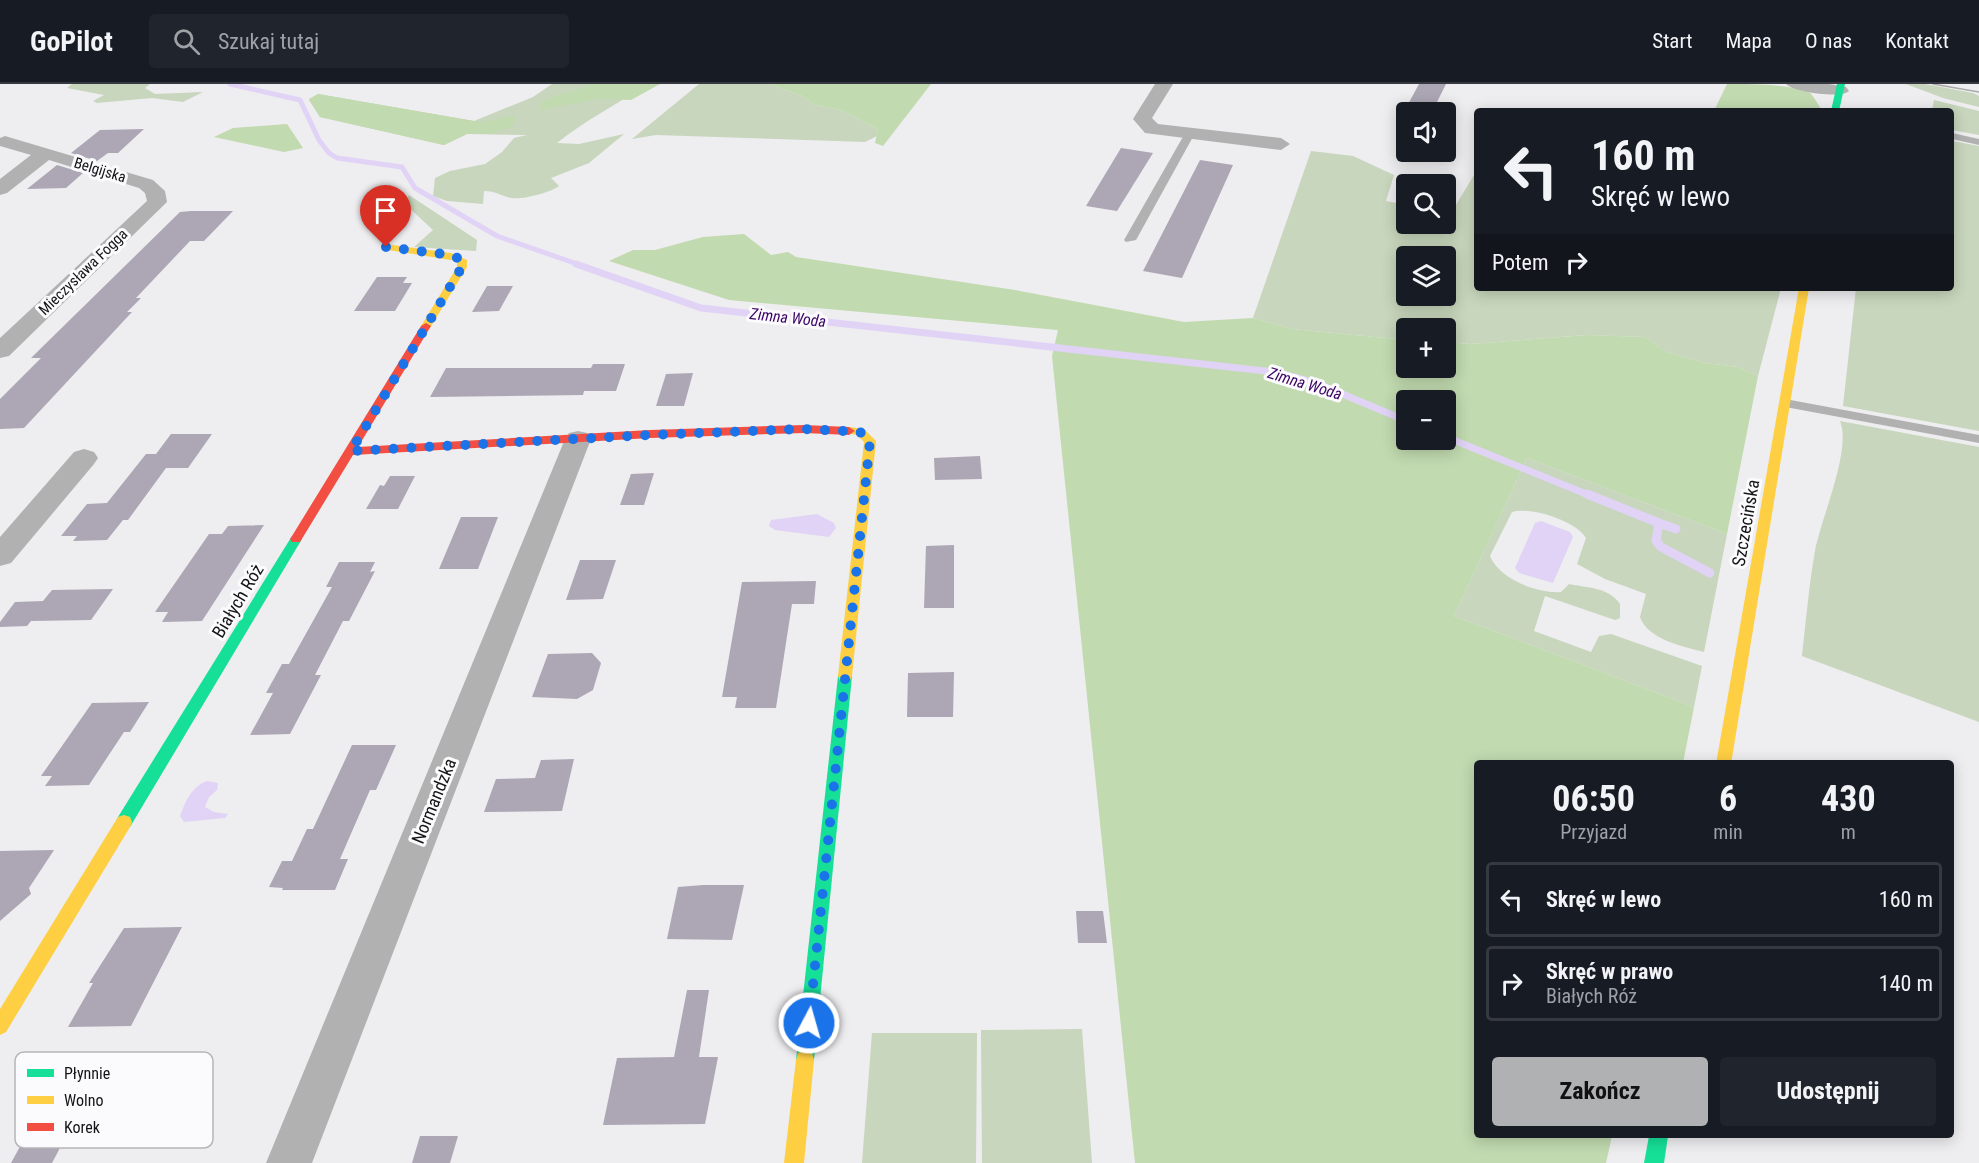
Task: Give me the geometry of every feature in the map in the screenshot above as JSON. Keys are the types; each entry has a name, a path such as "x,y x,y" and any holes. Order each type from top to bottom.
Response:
{"street":[{"path":"1164,84 1142,119 1145,124 1164,133 1281,144"},
{"path":"1795,84 1840,100"},
{"name":"Belgijska","path":"5,142 46,153 154,189"},
{"path":"0,189 46,153"},
{"name":"Mieczysława Fogga","path":"0,351 157,202 154,189"},
{"name":"Białych Róż","path":"0,1026 462,267 462,260 451,255 386,247"},
{"name":"Szczecińska","path":"1724,760 1804,291"},
{"path":"351,451 578,439 841,429 860,432 870,441 794,1163"},
{"name":"Normandzka","path":"289,1163 578,439"},
{"path":"0,556 84,458"},
{"path":"1654,1163 1659,1138"}],"lane":[{"path":"1131,240 1189,135"},
{"path":"1954,136 1979,142"},
{"path":"1785,403 1979,439"}],"green space":[{"path":"72,84 150,84 145,88 155,94 203,92 183,102 152,98 97,103 93,101 104,95 67,88"},
{"path":"552,84 647,84 557,143 579,144 624,134 589,163 551,178 559,186 544,193 517,198 484,191 483,204 447,201 433,196 435,178 450,171 485,164 502,152 514,138 527,135 467,134 444,145 320,117 309,100 318,94 474,121 533,97"},
{"path":"593,84 660,84 631,100 598,99 540,110 541,103 547,99"},
{"path":"699,84 770,84 802,96 815,105 841,110 878,129 877,136 865,142 656,135 632,139"},
{"path":"770,84 931,84 883,146 875,143 878,129 841,110 815,105 802,96"},
{"path":"1727,84 1758,84 1800,89 1809,92 1820,107 1820,108 1715,108"},
{"path":"1906,84 1925,84 1973,93 1979,96 1979,107 1943,98"},
{"path":"318,94 474,121 485,122 513,115 516,119 511,127 488,134 467,134 444,145 320,117 309,99"},
{"path":"1934,100 1979,111 1979,135 1954,130 1954,108 1933,108"},
{"path":"287,124 303,148 284,152 214,137 233,128"},
{"path":"1954,141 1979,146 1979,431 1843,406 1856,291 1954,291"},
{"path":"1311,151 1353,156 1394,175 1386,201 1396,203 1396,234 1456,234 1456,205 1474,175 1474,291 1780,291 1758,376 1738,367 1705,363 1666,352 1645,337 1586,335 1470,344 1456,343 1456,318 1396,318 1396,339 1292,329 1253,318"},
{"path":"409,195 477,240 476,251 414,247 433,230 404,203"},
{"path":"744,234 771,255 788,252 796,257 1015,290 1184,322 1253,318 1292,329 1396,339 1396,378 1456,378 1456,343 1470,344 1587,335 1645,337 1666,352 1705,363 1738,367 1758,376 1727,534 1527,458 1454,616 1694,707 1684,760 1474,760 1474,1138 1612,1138 1606,1163 1135,1163 1052,356 1058,330 729,300 609,261 633,250 655,250 703,237"},
{"path":"1840,421 1979,447 1979,722 1802,656 1815,551 1842,449 1843,434"},
{"path":"1527,458 1727,534 1704,652 1667,641 1650,631 1640,617 1646,594 1605,579 1577,564 1586,538 1573,526 1552,516 1530,511 1512,512 1490,556 1502,572 1531,588 1561,592 1569,584 1610,594 1620,604 1620,618 1615,620 1545,596 1534,631 1591,652 1599,636 1611,634 1702,666 1694,707 1454,616"},
{"path":"1082,1029 1092,1163 982,1163 981,1030"},
{"path":"872,1033 977,1033 976,1163 862,1163"}],"shaded area":[{"path":"817,514 834,523 836,528 829,537 775,530 769,526 771,520"},
{"path":"1541,521 1570,532 1573,537 1553,583 1519,573 1515,568 1535,523"},
{"path":"207,781 218,783 217,790 209,797 205,807 214,812 228,814 225,818 184,822 180,816 187,800 197,787"}],"building":[{"path":"1419,84 1446,84 1437,102 1409,102"},
{"path":"144,129 118,153 108,153 97,161 71,153 100,130"},
{"path":"1121,148 1153,153 1117,211 1086,206"},
{"path":"1200,160 1233,165 1182,278 1143,271"},
{"path":"57,165 83,173 66,188 27,189"},
{"path":"233,211 204,241 190,241 136,298 141,298 127,312 132,312 24,428 0,429 0,399 41,358 31,358 180,212"},
{"path":"377,277 407,277 403,283 412,283 395,311 354,311"},
{"path":"487,286 513,286 499,311 472,312"},
{"path":"593,364 625,364 616,391 584,391 583,395 430,397 446,368 591,368"},
{"path":"693,373 684,406 656,406 666,374"},
{"path":"171,434 212,434 188,468 166,468 128,520 123,520 107,540 73,541 77,536 61,536 87,504 107,503 146,454 156,454"},
{"path":"980,456 982,479 935,480 934,458"},
{"path":"654,473 644,505 620,505 631,474"},
{"path":"390,476 415,476 398,509 366,509 380,485 384,486"},
{"path":"461,517 498,517 478,569 439,569"},
{"path":"264,525 202,621 162,622 168,612 155,612 209,534 222,534 228,526"},
{"path":"954,545 954,608 924,608 926,546"},
{"path":"580,560 616,560 603,599 566,600"},
{"path":"339,562 375,562 370,572 375,571 349,621 343,621 315,675 321,675 290,734 250,735 273,693 266,693 282,664 289,664 332,587 326,587"},
{"path":"816,581 814,604 792,604 776,708 735,708 737,697 722,697 742,582"},
{"path":"113,589 91,620 31,621 27,626 0,627 0,622 15,602 43,601 52,590"},
{"path":"592,653 601,663 593,690 577,699 532,697 548,654"},
{"path":"954,672 953,717 907,717 908,673"},
{"path":"149,702 130,732 124,732 89,785 45,786 52,776 41,776 92,703"},
{"path":"352,745 396,745 376,790 370,790 340,859 348,859 335,890 282,890 283,888 269,887 282,861 292,861 307,829 313,829"},
{"path":"574,759 562,811 484,812 496,779 535,778 541,760"},
{"path":"54,850 29,888 31,894 0,921 0,851"},
{"path":"744,885 732,940 667,939 678,887"},
{"path":"1076,911 1103,911 1107,943 1078,943"},
{"path":"182,927 131,1026 68,1027 93,983 89,983 124,928"},
{"path":"687,990 709,990 699,1057 718,1057 705,1124 603,1125 617,1058 674,1057"},
{"path":"420,1136 458,1136 450,1163 412,1163"},
{"path":"19,1148 60,1148 52,1163 11,1163"}],"waterway":[{"name":"Zimna Woda","path":"230,84 300,100 319,140 329,153 337,158 402,167 415,188 497,236 580,265"},
{"name":"Zimna Woda","path":"576,264 701,308 1275,372 1316,383 1396,416"},
{"name":"Zimna Woda","path":"1456,441 1591,496"},
{"name":"Zimna Woda","path":"1587,494 1659,523"},
{"path":"1659,523 1676,529"},
{"name":"Zimna Woda","path":"1659,523 1656,541 1661,547 1710,573"}],"tram line":[{"path":"1933,84 1979,92"}],"traffic: fast":[{"path":"1836,108 1841,84"},
{"path":"124,822 296,539"},
{"path":"805,1060 845,676"},
{"path":"1654,1163 1659,1138"}],"traffic: slow":[{"path":"385,247 451,256 462,260 462,267 426,326"},
{"path":"1724,760 1803,291"},
{"path":"845,676 870,441 860,432 849,431"},
{"path":"0,1026 124,822"},
{"path":"794,1163 805,1060"}],"traffic: jam":[{"path":"296,539 426,326"},
{"path":"351,451 650,434 804,429 849,431"}],"route":[{"path":"386,247 451,255 462,260 462,267 351,451 804,429 841,429 860,432 870,441 809,1023"}]}
